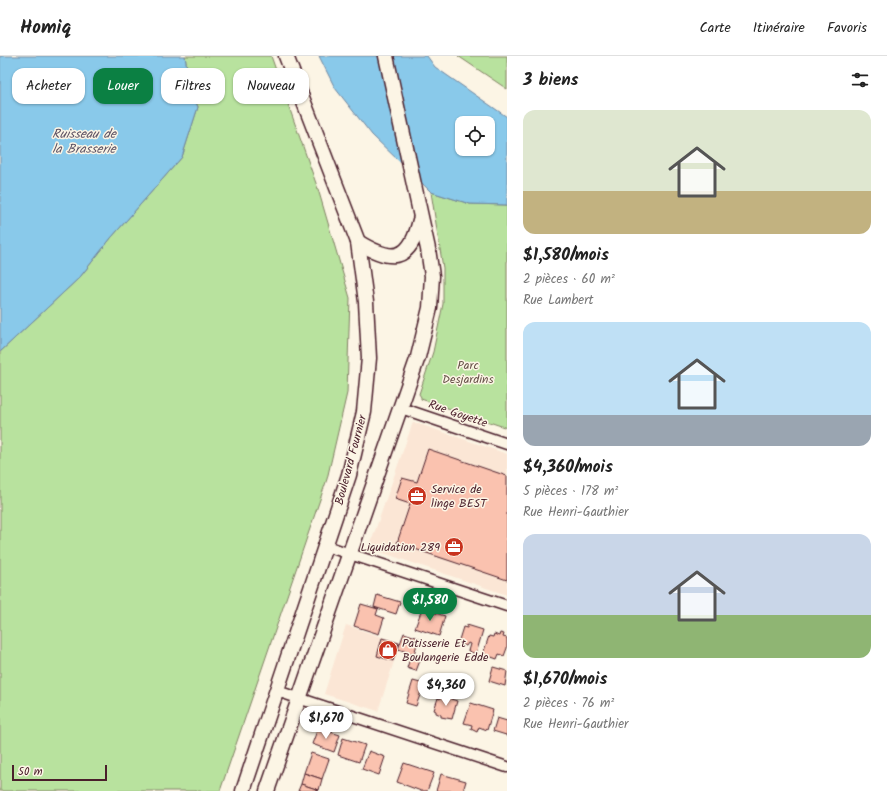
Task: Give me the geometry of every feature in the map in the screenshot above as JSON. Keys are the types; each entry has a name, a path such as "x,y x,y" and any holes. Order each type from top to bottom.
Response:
{"main road":[{"name":"Boulevard Fournier","path":"243,791 326,546 358,443 367,387 369,358 368,332 358,242 286,56"},
{"path":"267,791 401,408 418,357 430,308 432,276 421,217 386,56"},
{"path":"358,242 379,254 389,257 404,252 417,234 421,217"}],"street":[{"name":"Rue Goyette","path":"401,408 507,444"},
{"path":"326,546 507,606"},
{"path":"277,691 507,767"}],"shaded area":[{"path":"413,422 507,454 507,595 369,548"},
{"path":"346,625 400,643 378,711 324,694"}],"green space":[{"path":"185,56 271,56 275,68 233,68 233,104 288,104 318,189 350,298 347,393 327,479 220,791 0,791 0,352 80,277 111,238 182,157 198,107 197,104 225,104 225,68 187,68"},
{"path":"458,56 507,56 507,89"},
{"name":"Parc Desjardins","path":"431,192 470,204 507,205 507,428 421,399 419,394 433,352 443,304 443,268"}],"water":[{"name":"Ruisseau de la Brasserie","path":"0,56 185,56 187,68 161,68 161,104 197,104 198,107 182,157 111,238 80,277 0,352"},
{"path":"319,56 427,56 435,67 507,117 507,205 470,204 431,192 372,135 335,88"}],"building":[{"path":"428,449 507,476 507,580 397,543 410,504 395,499 402,478 417,482"},
{"path":"377,595 400,602 396,614 374,607"},
{"path":"361,604 378,609 376,615 384,618 379,634 354,626"},
{"path":"422,609 445,616 439,636 415,628"},
{"path":"467,625 483,630 476,654 468,651 470,644 468,643 466,646 458,643 463,627 467,628"},
{"path":"404,633 419,638 414,654 398,649"},
{"path":"500,633 504,634 503,637 507,638 507,648 504,656 499,654 497,659 483,654 489,636 493,637 494,634 499,636"},
{"name":"Patisserie Et Boulangerie Edde","path":"382,638 399,643 393,661 377,656"},
{"path":"411,655 421,658 416,671 407,668"},
{"path":"493,667 507,671 505,686 489,681"},
{"path":"413,681 424,684 416,706 406,703"},
{"path":"441,696 447,698 448,696 452,697 451,699 457,701 452,719 441,717 441,715 436,713 434,710 438,698 440,699"},
{"path":"471,703 493,710 487,730 479,727 477,732 471,729 472,725 464,723"},
{"path":"497,718 507,721 507,737 506,735 493,731"},
{"path":"318,728 340,735 334,752 312,744"},
{"path":"343,738 365,745 359,762 338,755"},
{"path":"369,751 385,757 379,775 362,769"},
{"path":"311,753 329,759 322,779 304,773"},
{"path":"404,763 434,773 427,791 421,791 397,782"},
{"path":"304,773 322,779 319,790 301,784"},
{"path":"441,774 466,781 463,791 436,791"},
{"path":"301,784 319,790 298,791"}],"place":[{"name":"Service de linge BEST","path":"417,496"},
{"name":"Liquidation 289","path":"454,547"},
{"name":"Patisserie Et Boulangerie Edde","path":"388,650"}]}
